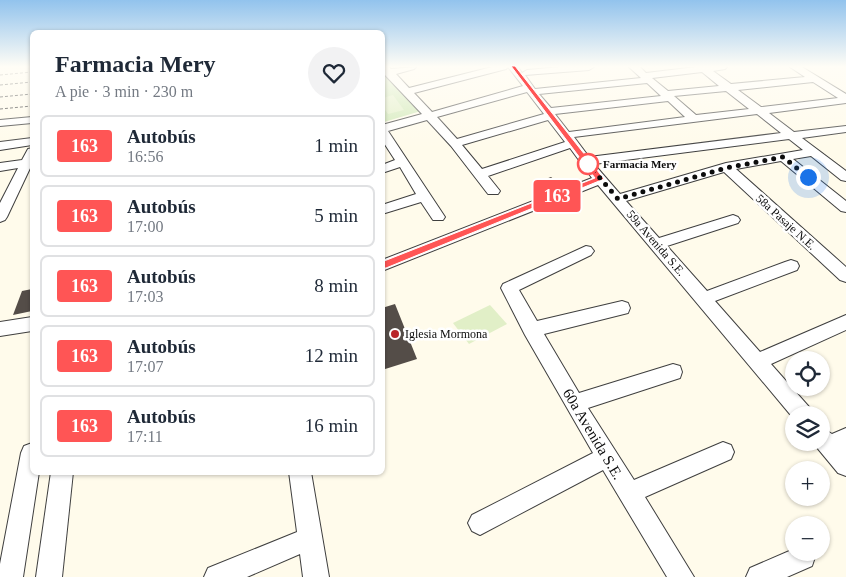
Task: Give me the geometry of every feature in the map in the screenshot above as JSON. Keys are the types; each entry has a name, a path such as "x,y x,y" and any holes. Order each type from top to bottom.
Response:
{"street":[{"path":"408,94 455,142 493,191"},
{"path":"385,129 517,94"},
{"name":"59a Avenida S.E.","path":"536,94 572,139 600,179 795,406"},
{"path":"455,142 551,113 684,94"},
{"path":"737,94 846,177"},
{"path":"668,96 693,118"},
{"path":"481,174 572,139 693,118 846,99"},
{"path":"0,123 30,120"},
{"path":"593,160 846,129"},
{"path":"385,135 438,217"},
{"path":"0,146 30,142"},
{"path":"618,199 726,168 812,152"},
{"path":"783,157 846,208"},
{"path":"0,167 30,158"},
{"path":"0,217 30,158"},
{"path":"825,162 846,159"},
{"path":"385,168 402,162"},
{"name":"58a Pasaje N.E.","path":"726,168 846,276"},
{"path":"385,265 600,179"},
{"path":"0,190 15,188"},
{"path":"385,209 424,196"},
{"path":"657,244 733,220"},
{"name":"60a Avenida S.E.","path":"586,251 509,288 531,330 574,403 681,577"},
{"path":"704,299 791,266"},
{"path":"531,330 622,308"},
{"path":"757,362 846,322"},
{"path":"0,329 30,324"},
{"path":"574,403 673,372"},
{"path":"832,440 846,465"},
{"path":"629,493 723,452"},
{"path":"480,523 608,457"},
{"path":"10,577 30,464"},
{"path":"49,577 62,475"},
{"path":"300,475 316,577"},
{"path":"217,577 311,538"},
{"path":"759,577 794,561"}],"path":[{"path":"0,97 30,94"},
{"path":"0,109 30,106"}],"green space":[{"path":"385,94 404,94 421,111 385,122"},
{"path":"393,95 404,110 388,114 385,110 385,97"},
{"path":"490,305 507,324 469,344 453,323"}],"building":[{"path":"551,177 561,185 543,192 532,184"},
{"path":"30,289 30,311 13,315 22,291"},
{"name":"Iglesia Mormona","path":"395,304 417,359 385,369 385,307"}],"bus line":[{"name":"163","path":"385,265 600,179 532,94"}],"place":[{"name":"Farmacia Mery","path":"588,164"},
{"name":"Iglesia Mormona","path":"395,334"}],"route":[{"path":"588,164 618,199 726,168 783,157 808,177"}]}
